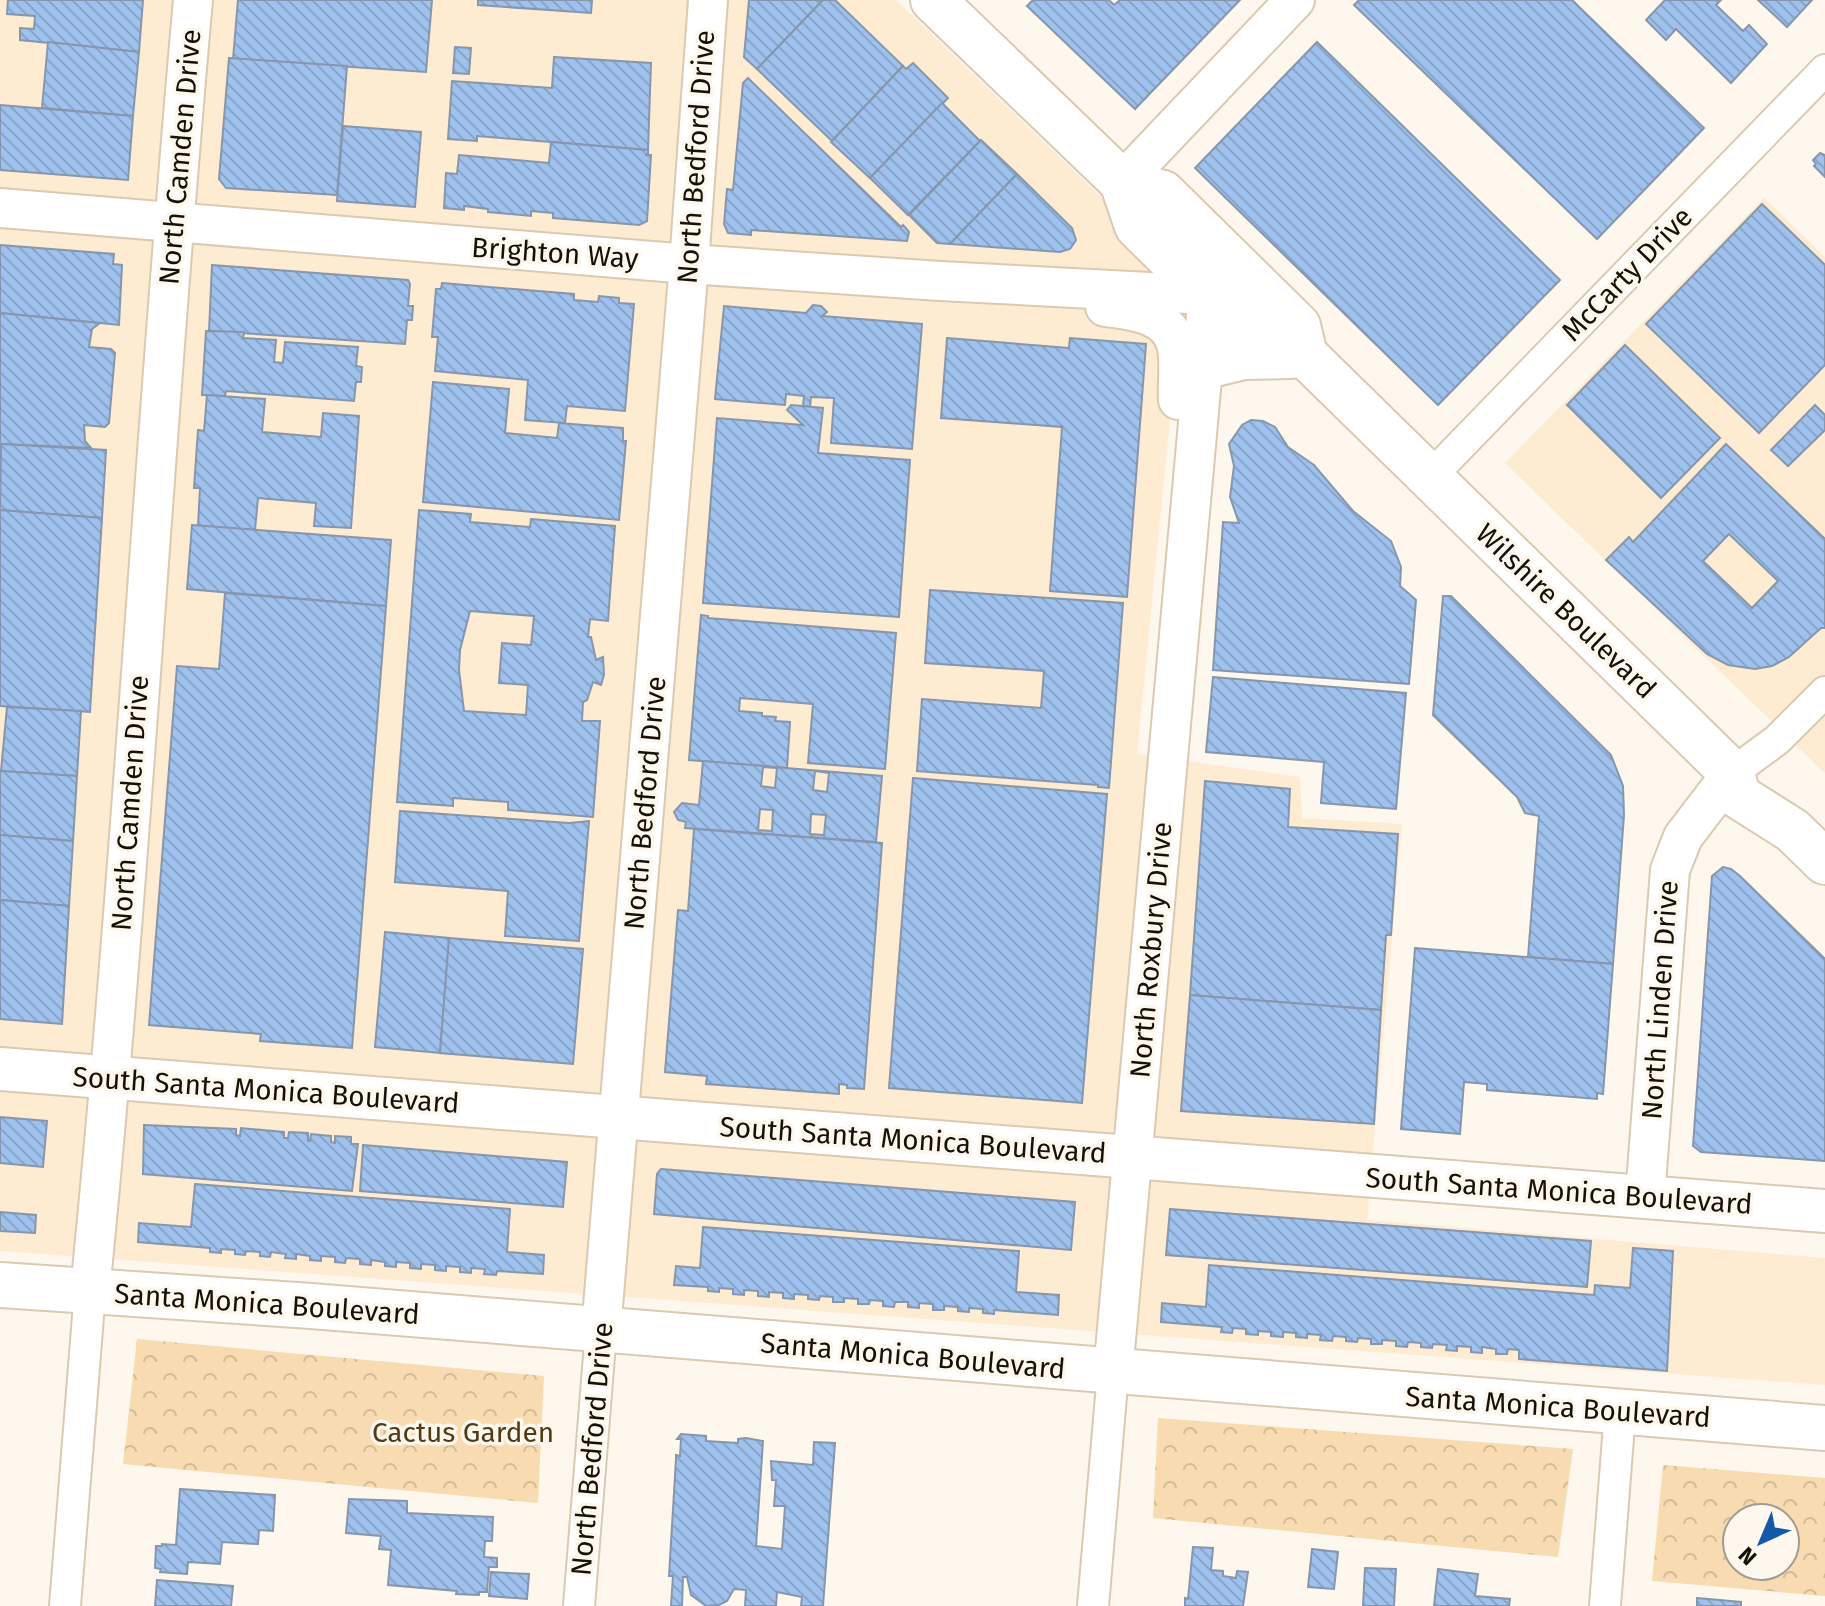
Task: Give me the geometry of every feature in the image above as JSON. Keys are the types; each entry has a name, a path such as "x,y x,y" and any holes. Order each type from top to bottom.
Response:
{"main road":[{"name":"Wilshire Boulevard","path":"933,0 1122,182 1137,226 1207,295 1264,349 1305,355"},
{"name":"Wilshire Boulevard","path":"1122,182 1163,193 1298,326 1305,355 1732,773 1738,796 1792,830 1825,862"},
{"path":"1203,367 1244,357 1305,355"},
{"name":"South Santa Monica Boulevard","path":"0,1069 1825,1211"},
{"name":"Santa Monica Boulevard","path":"0,1285 311,1306 1825,1428"}],"street":[{"name":"North Camden Drive","path":"65,1606 193,0"},
{"name":"North Bedford Drive","path":"579,1606 708,0"},
{"path":"1122,182 1295,0"},
{"name":"McCarty Drive","path":"1429,478 1825,70"},
{"name":"Brighton Way","path":"0,208 689,264 1207,295"},
{"path":"947,281 965,294 1141,311 1165,325 1177,345 1179,432 1193,472"},
{"name":"North Roxbury Drive","path":"1093,1606 1207,295"},
{"path":"1732,773 1777,740 1825,692"},
{"name":"North Linden Drive","path":"1645,1197 1670,870 1683,837 1732,773"},
{"path":"1605,1606 1620,1412"}],"shaded area":[{"path":"0,0 896,0 1101,197 1180,317 1137,754 1300,777 1302,818 1402,824 1367,1220 1825,1258 1825,1385 0,1251"},
{"path":"1764,198 1825,257 1825,773 1505,463"}],"green space":[{"name":"Cactus Garden","path":"137,1339 544,1376 538,1503 123,1464"},
{"path":"1158,1418 1573,1449 1558,1557 1153,1518"},
{"path":"1663,1465 1825,1478 1825,1596 1652,1581"}],"building":[{"path":"8,0 143,0 139,52 20,40 20,28 34,29 35,16 7,14"},
{"path":"238,0 432,0 426,72 233,59"},
{"path":"478,0 592,0 591,13 478,5"},
{"path":"749,0 823,0 757,69 744,57"},
{"path":"823,0 835,0 903,66 832,141 757,69"},
{"path":"1033,0 1109,0 1114,5 1120,0 1240,0 1135,109 1027,6"},
{"path":"1359,0 1572,0 1704,128 1597,239 1354,5"},
{"path":"1665,0 1721,0 1716,5 1743,31 1749,25 1767,44 1731,83 1676,29 1666,40 1646,20"},
{"path":"1758,0 1812,0 1787,27"},
{"path":"48,42 139,52 133,116 42,108"},
{"path":"1317,42 1560,280 1438,405 1195,168"},
{"path":"455,47 471,48 469,74 453,73"},
{"path":"554,57 651,63 648,150 477,136 477,141 448,139 452,81 552,88"},
{"path":"229,58 347,66 337,195 226,188 219,179"},
{"path":"913,63 948,98 870,178 831,142 903,66 906,69"},
{"path":"748,78 901,227 905,227 909,232 907,241 751,230 751,235 728,233 724,224 727,189 733,190 743,83"},
{"path":"942,103 980,141 908,215 870,178"},
{"path":"0,105 133,116 128,180 0,170"},
{"path":"343,126 421,132 415,207 337,201"},
{"path":"981,140 1017,174 950,244 937,243 909,215"},
{"path":"551,142 648,150 648,155 651,155 647,221 639,225 553,218 553,213 531,211 531,216 464,206 464,210 444,208 446,173 457,174 459,155 549,163"},
{"path":"1820,153 1825,155 1825,177 1814,166 1813,160"},
{"path":"1017,174 1072,228 1076,240 1070,249 1060,252 950,244"},
{"path":"1762,204 1825,265 1825,365 1759,433 1646,324"},
{"path":"0,245 114,254 113,264 122,265 119,325 0,313"},
{"path":"212,265 408,280 408,306 413,306 412,320 407,320 405,344 209,331"},
{"path":"442,283 574,294 574,300 598,302 599,296 619,298 619,303 634,304 625,411 567,406 565,423 525,420 528,380 435,371 438,337 432,337 436,289 441,289"},
{"path":"813,305 821,306 827,312 822,316 922,324 912,449 831,443 834,398 811,397 810,407 803,406 804,396 786,394 785,405 715,399 724,306 806,313"},
{"path":"0,313 100,323 92,329 89,347 111,349 115,353 109,423 105,427 84,425 85,441 91,448 0,444"},
{"path":"206,331 244,332 243,338 276,340 274,362 283,363 285,342 358,347 356,366 362,367 361,382 356,382 354,401 226,391 225,396 202,395"},
{"path":"947,338 1069,348 1070,338 1146,344 1127,597 1050,591 1062,427 941,418"},
{"path":"1625,345 1720,438 1661,498 1567,405"},
{"path":"433,382 509,389 505,433 557,438 559,423 623,428 623,441 626,441 619,520 423,502"},
{"path":"207,395 265,399 262,432 321,437 323,413 359,416 351,528 314,526 316,503 258,498 255,530 198,526 200,488 194,488 198,430 204,431"},
{"path":"791,405 823,408 818,453 910,460 899,617 703,603 717,418 803,425 787,410"},
{"path":"1815,405 1825,415 1825,430 1788,466 1771,450"},
{"path":"1251,420 1275,427 1288,447 1314,465 1353,511 1391,541 1401,567 1400,586 1416,600 1409,684 1213,670 1223,522 1239,523 1230,497 1234,466 1229,444 1242,425"},
{"path":"1,444 106,450 102,518 0,510"},
{"path":"1726,444 1825,539 1825,628 1821,628 1789,657 1772,666 1755,669 1728,665 1707,654 1606,560 1629,537 1633,542","holes":["1729,534 1778,581 1752,608 1703,561"]},
{"path":"0,510 102,518 90,712 0,706"},
{"path":"419,510 471,514 470,522 530,527 531,519 615,526 608,621 590,619 588,637 591,637 596,660 603,657 604,675 601,685 593,682 587,700 583,702 582,721 600,721 593,817 508,810 508,802 453,798 453,806 397,802","holes":["470,611 534,616 531,645 502,643 499,683 528,685 526,715 464,711 460,650"]},
{"path":"192,525 391,540 386,606 187,589"},
{"path":"930,590 1123,603 1109,788 917,771 922,699 1041,708 1044,671 925,663"},
{"path":"225,593 386,606 352,1048 260,1041 261,1034 149,1025 177,666 219,669"},
{"path":"1443,596 1451,596 1611,755 1623,786 1624,815 1613,964 1528,957 1539,816 1525,813 1517,797 1433,715"},
{"path":"701,615 896,633 885,769 808,763 813,704 740,698 739,711 762,713 762,716 776,717 775,721 790,722 787,768 689,760"},
{"path":"1213,677 1406,693 1396,809 1321,803 1324,762 1206,752"},
{"path":"7,707 81,711 77,776 1,771"},
{"path":"703,761 882,776 876,842 685,828 686,822 678,820 674,812 682,803 699,805","holes":["763,767 777,768 775,788 761,786","815,771 829,773 827,792 813,790","760,809 773,810 772,831 758,830","811,814 826,815 824,835 810,834"]},
{"path":"0,771 77,776 73,841 0,835"},
{"path":"913,778 1107,794 1082,1103 889,1088"},
{"path":"1205,781 1290,789 1288,827 1398,834 1391,935 1386,935 1381,1010 1190,995"},
{"path":"400,811 569,823 589,821 579,941 505,936 508,891 395,882"},
{"path":"694,829 882,843 864,1089 839,1084 839,1094 706,1084 707,1076 665,1072 678,910 688,911"},
{"path":"0,835 73,841 69,906 0,900"},
{"path":"1723,867 1740,876 1825,959 1825,1161 1701,1152 1693,1146 1712,876"},
{"path":"0,900 69,906 62,1024 0,1019"},
{"path":"385,932 449,938 440,1053 375,1047"},
{"path":"449,938 583,949 573,1064 440,1053"},
{"path":"1415,948 1613,964 1603,1094 1597,1093 1597,1099 1487,1090 1487,1084 1464,1082 1460,1134 1401,1129"},
{"path":"1190,995 1381,1010 1374,1124 1181,1111"},
{"path":"0,1117 47,1121 43,1167 0,1163"},
{"path":"144,1125 236,1129 236,1135 240,1136 241,1128 284,1132 284,1138 288,1138 289,1132 308,1133 308,1141 311,1134 331,1136 331,1142 335,1143 335,1136 351,1137 351,1144 358,1144 352,1191 143,1174"},
{"path":"363,1145 567,1162 563,1207 360,1191"},
{"path":"661,1169 1075,1202 1071,1250 654,1214 657,1174"},
{"path":"195,1184 510,1209 507,1252 544,1255 543,1274 497,1271 496,1275 484,1274 485,1269 471,1268 471,1273 460,1272 460,1267 446,1266 446,1271 435,1270 435,1265 421,1264 421,1269 410,1268 410,1263 396,1262 396,1267 371,1260 371,1265 360,1264 360,1259 346,1258 345,1263 335,1262 335,1257 321,1256 321,1261 296,1254 296,1259 271,1252 270,1257 260,1256 260,1252 246,1251 245,1255 235,1254 235,1250 221,1249 221,1253 210,1252 210,1248 138,1242 139,1223 191,1227"},
{"path":"1170,1209 1591,1241 1587,1287 1166,1255"},
{"path":"0,1212 36,1215 35,1233 0,1231"},
{"path":"703,1227 1019,1251 1016,1292 1059,1295 1058,1315 994,1310 994,1314 983,1313 983,1309 969,1308 969,1312 944,1306 944,1310 933,1310 933,1304 919,1303 919,1308 908,1307 908,1302 895,1302 894,1307 883,1306 883,1301 870,1300 869,1304 858,1304 858,1299 844,1298 844,1302 833,1302 833,1297 820,1296 819,1300 794,1294 794,1299 783,1298 783,1293 769,1292 769,1297 758,1296 758,1291 744,1290 744,1295 733,1294 733,1289 719,1288 719,1292 708,1291 708,1287 674,1285 676,1266 700,1268"},
{"path":"1633,1248 1673,1251 1667,1371 1519,1359 1519,1350 1508,1349 1507,1354 1496,1354 1496,1349 1482,1347 1482,1353 1471,1352 1471,1347 1457,1346 1457,1351 1446,1350 1447,1345 1433,1344 1432,1348 1408,1342 1407,1347 1396,1346 1396,1341 1382,1340 1382,1344 1371,1344 1371,1339 1358,1338 1357,1342 1333,1336 1332,1341 1320,1340 1321,1335 1307,1334 1307,1338 1283,1332 1283,1337 1271,1336 1271,1332 1246,1334 1246,1329 1233,1328 1232,1333 1221,1332 1222,1327 1161,1322 1162,1303 1206,1307 1209,1265 1594,1295 1595,1285 1630,1288"},
{"path":"681,1434 706,1436 706,1441 738,1443 738,1439 746,1438 763,1441 756,1546 782,1549 785,1506 774,1506 776,1480 772,1480 771,1461 813,1465 814,1442 835,1443 823,1606 801,1606 802,1597 777,1592 776,1606 745,1606 746,1590 734,1589 727,1601 706,1606 691,1595 687,1577 683,1577 682,1606 671,1606 673,1576 669,1576 676,1455 680,1456 681,1439 677,1439"},
{"path":"180,1489 275,1495 273,1531 259,1530 258,1544 222,1542 220,1564 188,1562 187,1574 160,1572 161,1569 155,1568 156,1546 176,1545"},
{"path":"349,1499 407,1501 407,1513 493,1517 492,1541 485,1541 484,1557 497,1558 497,1567 489,1567 487,1592 479,1592 479,1595 456,1594 457,1591 388,1585 391,1550 379,1549 381,1536 346,1533"},
{"path":"1193,1547 1213,1548 1211,1570 1223,1571 1223,1576 1236,1578 1237,1571 1248,1572 1243,1606 1185,1606"},
{"path":"1312,1549 1338,1552 1334,1589 1308,1587"},
{"path":"1365,1568 1396,1569 1394,1606 1363,1606"},
{"path":"1438,1569 1478,1574 1475,1596 1510,1599 1509,1606 1434,1606"},
{"path":"491,1572 529,1574 527,1599 489,1596"},
{"path":"157,1580 233,1586 231,1606 155,1606"},
{"path":"1697,1598 1741,1602 1741,1606 1697,1606"}]}
